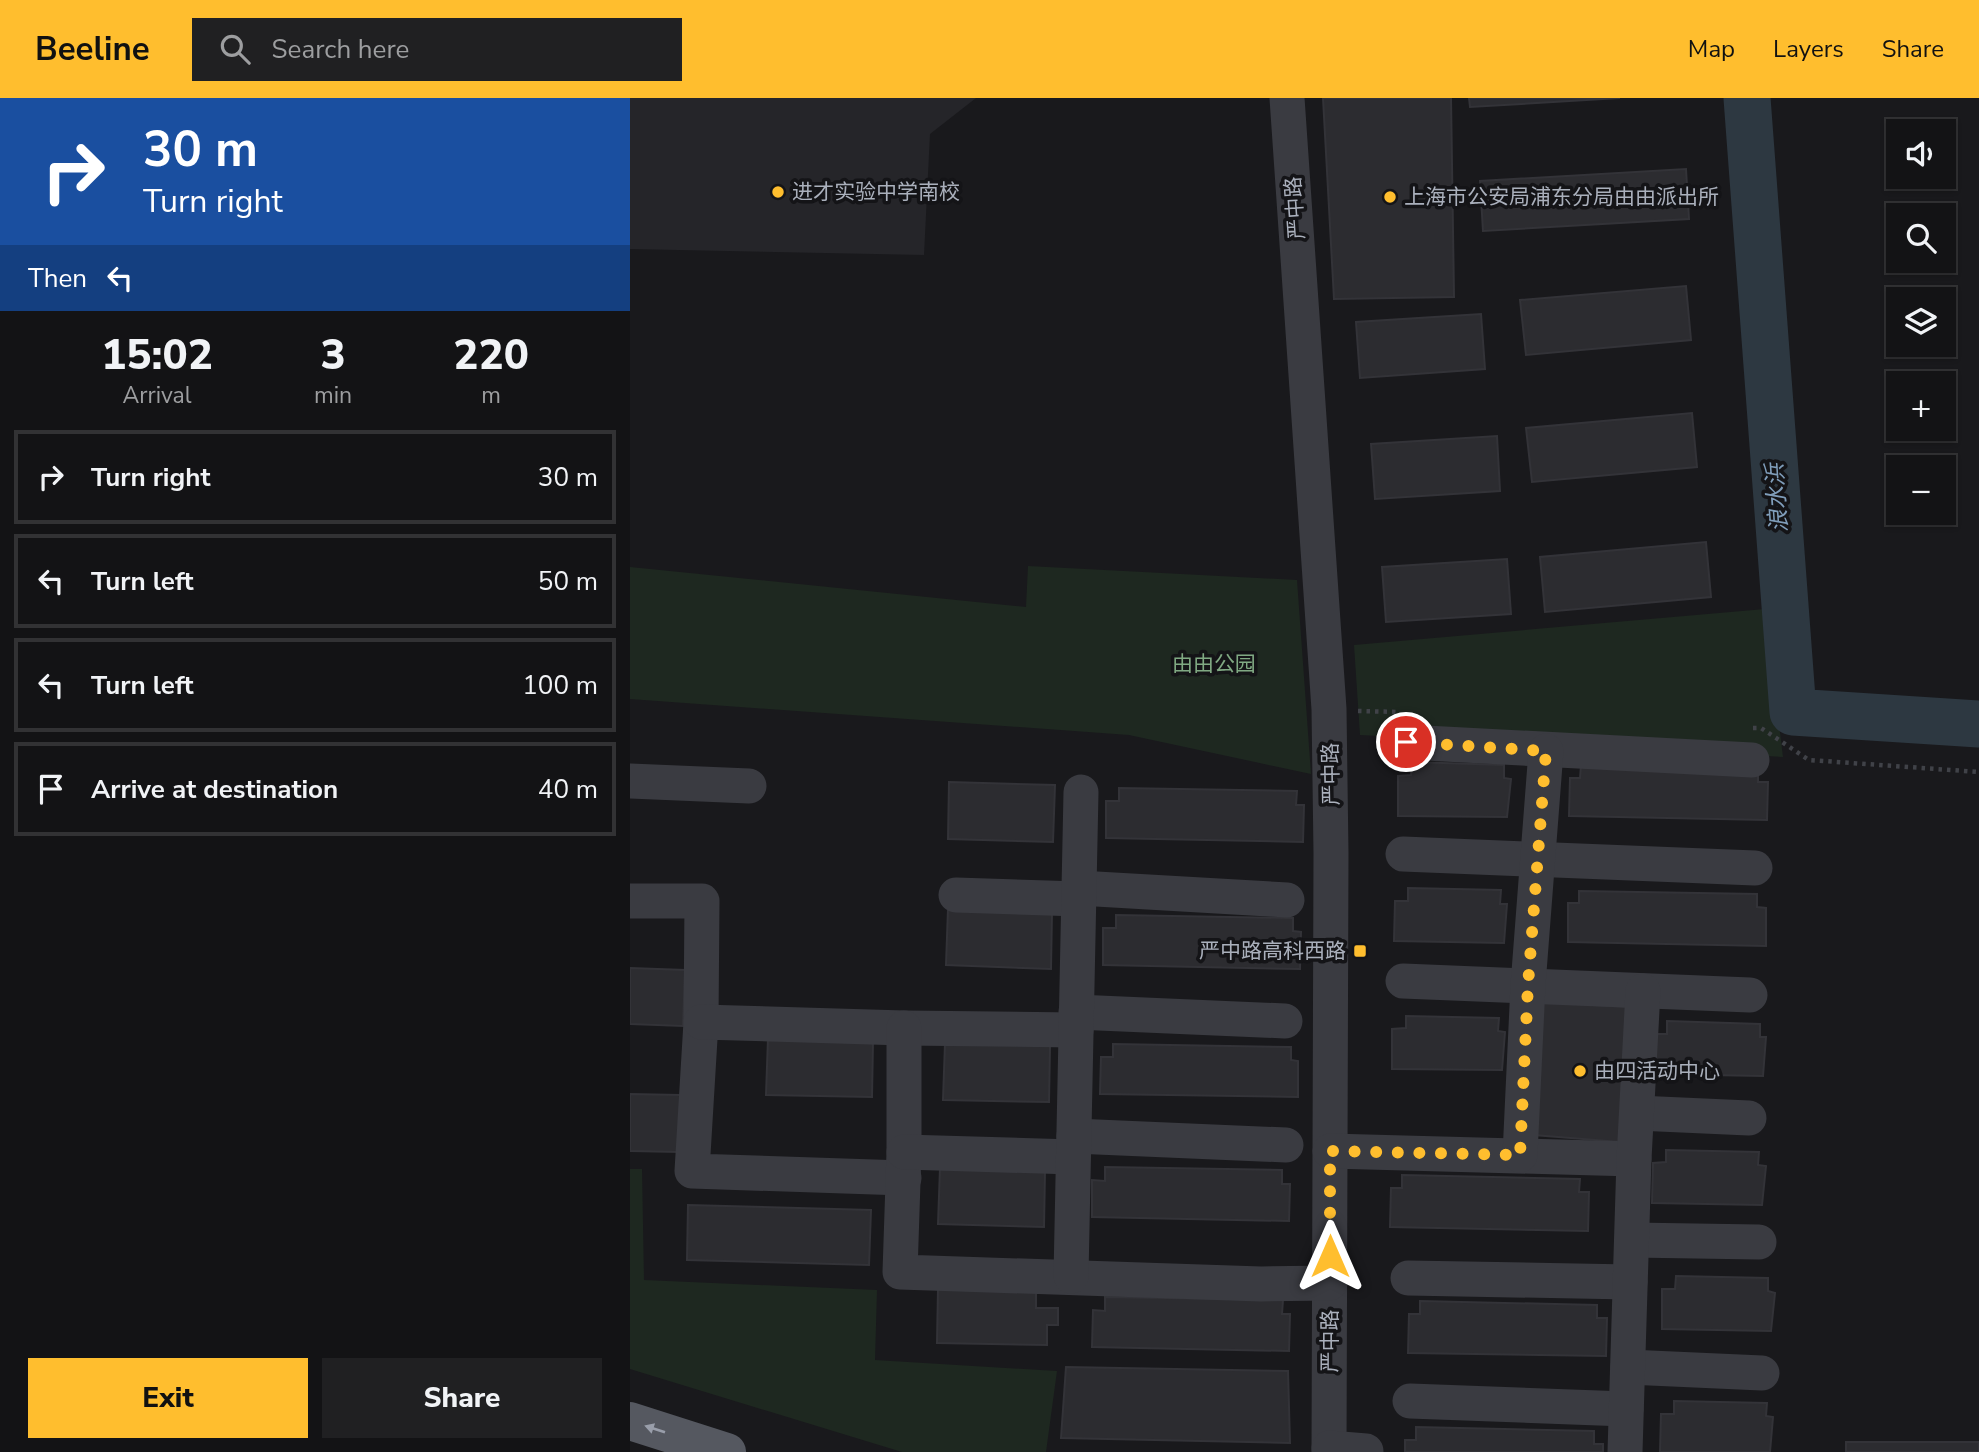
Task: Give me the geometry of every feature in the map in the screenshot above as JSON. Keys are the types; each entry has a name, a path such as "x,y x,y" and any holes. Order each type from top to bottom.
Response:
{"main road":[{"path":"630,1421 727,1452"}],"street":[{"name":"严中路","path":"1287,98 1329,709 1329,1450"},
{"path":"1406,742 1752,760"},
{"path":"1520,1155 1528,985 1546,751"},
{"path":"630,781 749,786"},
{"path":"1071,1276 1081,792"},
{"path":"1403,854 1755,868"},
{"path":"956,895 1079,893 1287,900"},
{"path":"630,901 702,901 701,1022 692,1171 904,1165 1073,1147 1286,1145"},
{"path":"1404,981 1750,996"},
{"path":"1625,1452 1634,1159 1643,991"},
{"path":"701,1022 904,1028 1076,1021 1285,1021"},
{"path":"904,1028 904,1165 900,1272 1261,1284 1330,1283"},
{"path":"1637,1112 1749,1118"},
{"path":"1330,1151 1634,1159"},
{"path":"1632,1240 1759,1242"},
{"path":"1408,1278 1630,1282"},
{"path":"1628,1367 1762,1373"},
{"path":"1410,1401 1626,1409"},
{"path":"1329,1450 1366,1451"}],"shaded area":[{"name":"进才实验中学南校","path":"630,98 976,98 930,134 924,255 630,249"}],"green space":[{"name":"由由公园","path":"1028,566 1297,580 1311,774 1129,735 630,699 630,567 1026,607"},
{"path":"1765,609 1783,757 1360,735 1354,645"},
{"path":"630,1169 642,1169 644,1280 877,1290 875,1360 1057,1371 1046,1452 902,1452 630,1369"}],"building":[{"name":"上海市公安局浦东分局由由派出所","path":"1323,98 1451,98 1454,297 1334,299"},
{"path":"1469,98 1620,98 1470,107"},
{"path":"1686,169 1689,219 1483,231 1480,181"},
{"path":"1686,286 1691,340 1526,355 1520,300"},
{"path":"1481,314 1485,369 1360,378 1356,322"},
{"path":"1692,413 1697,467 1532,482 1526,428"},
{"path":"1497,436 1500,491 1375,499 1371,444"},
{"path":"1706,542 1711,597 1545,612 1540,557"},
{"path":"1507,559 1511,614 1386,622 1382,567"},
{"path":"1412,762 1504,765 1504,778 1511,779 1507,817 1398,816 1398,776 1411,775"},
{"path":"1581,765 1758,768 1758,782 1768,782 1767,820 1569,816 1570,778 1580,778"},
{"path":"949,782 1055,785 1053,842 948,839"},
{"path":"1119,788 1297,791 1296,805 1304,805 1303,842 1106,838 1106,801 1119,801"},
{"path":"1408,888 1501,890 1500,904 1507,904 1504,943 1394,941 1395,901 1408,901"},
{"path":"1579,891 1757,894 1757,907 1766,908 1766,946 1568,942 1568,903 1579,903"},
{"path":"948,909 1052,912 1051,969 946,965"},
{"path":"1116,915 1293,918 1293,931 1301,932 1300,969 1103,965 1103,928 1116,928"},
{"path":"630,968 685,970 683,1026 630,1024"},
{"name":"由四活动中心","path":"1540,1002 1627,1007 1620,1142 1534,1135"},
{"path":"1406,1016 1499,1018 1498,1031 1505,1032 1502,1070 1392,1069 1392,1029 1406,1028"},
{"path":"1667,1021 1760,1024 1760,1037 1766,1037 1763,1076 1653,1074 1654,1034 1667,1034"},
{"path":"768,1038 873,1041 872,1097 766,1095"},
{"path":"945,1043 1050,1046 1049,1102 943,1100"},
{"path":"1113,1044 1291,1047 1291,1060 1298,1061 1298,1097 1100,1094 1101,1057 1113,1057"},
{"path":"630,1094 680,1095 679,1152 630,1151"},
{"path":"1666,1150 1759,1152 1758,1165 1766,1166 1762,1205 1652,1203 1653,1163 1666,1162"},
{"path":"1105,1167 1282,1170 1282,1184 1290,1184 1289,1221 1092,1217 1092,1180 1105,1181"},
{"path":"940,1168 1045,1171 1044,1227 938,1224"},
{"path":"1402,1175 1580,1179 1579,1192 1589,1192 1588,1231 1390,1227 1391,1188 1402,1188"},
{"path":"688,1205 871,1210 869,1265 687,1260"},
{"path":"1676,1276 1768,1278 1768,1291 1775,1293 1771,1331 1662,1329 1662,1289 1675,1289"},
{"path":"938,1289 1036,1291 1036,1308 1058,1308 1058,1325 1047,1325 1047,1345 937,1343"},
{"path":"1105,1297 1283,1300 1282,1314 1290,1314 1289,1351 1092,1347 1093,1310 1105,1311"},
{"path":"1420,1301 1597,1305 1597,1318 1607,1318 1606,1356 1408,1353 1409,1314 1420,1314"},
{"path":"1066,1367 1288,1371 1290,1443 1061,1438"},
{"path":"1674,1401 1767,1403 1766,1416 1773,1417 1770,1452 1660,1452 1661,1414 1674,1414"},
{"path":"1416,1427 1594,1431 1594,1444 1603,1444 1603,1452 1405,1452 1405,1440 1416,1440"},
{"path":"1846,1442 1979,1442 1979,1452 1846,1452"}],"waterway":[{"name":"浪水浜","path":"1747,98 1793,712 1979,724"}],"place":[{"name":"进才实验中学南校","path":"778,192"},
{"name":"上海市公安局浦东分局由由派出所","path":"1390,197"},
{"name":"严中路高科西路","path":"1360,951"},
{"name":"由四活动中心","path":"1580,1071"}],"route":[{"path":"1330,1256 1330,1151 1520,1155 1528,985 1546,751 1406,742"}]}
